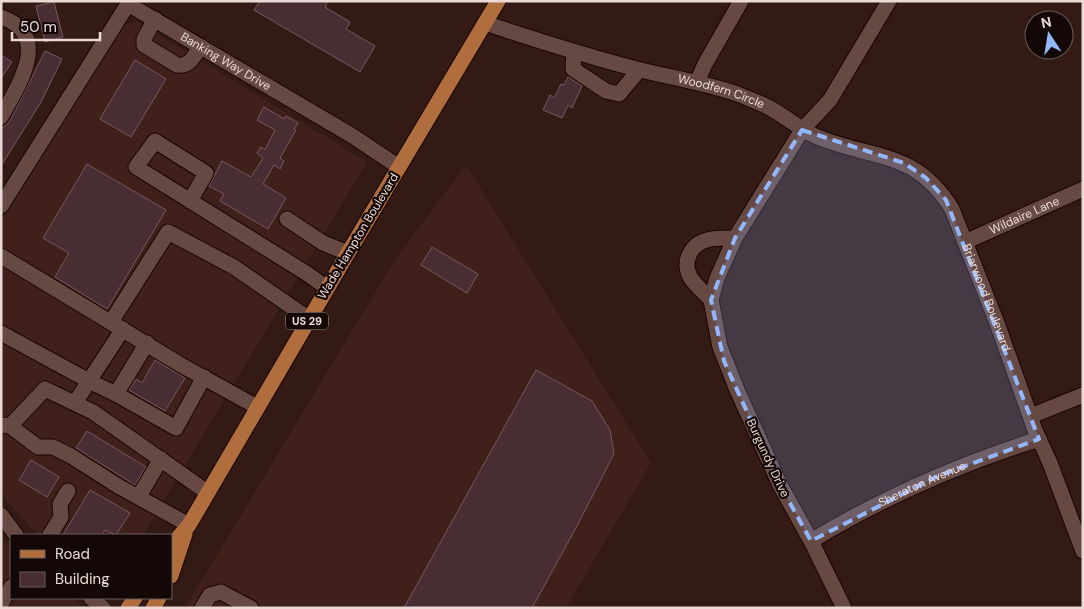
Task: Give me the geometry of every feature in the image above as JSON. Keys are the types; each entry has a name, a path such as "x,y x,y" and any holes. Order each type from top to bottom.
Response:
{"main road":[{"name":"Wade Hampton Boulevard","path":"172,573 189,525 207,492 498,1"},
{"name":"Wade Hampton Boulevard","path":"172,545 189,525"}],"street":[{"path":"697,82 705,64 741,1"},
{"path":"802,130 830,100 889,1"},
{"name":"Banking Way Drive","path":"1,206 128,4 351,135 398,168"},
{"path":"1,17 15,24 23,33 28,41 30,51 24,74 1,117"},
{"path":"156,19 144,39 144,45 177,65 182,66 190,62 200,47"},
{"name":"Woodfern Circle","path":"485,24 574,52 639,70 697,82 740,95 769,107 802,130"},
{"path":"574,52 573,69 606,91 619,94 639,70"},
{"name":"Burgundy Drive","path":"802,130 735,238 718,278 712,300 724,361 780,485 811,541 844,608"},
{"name":"Briarwood Boulevard","path":"802,130 820,139 892,158 916,170 932,183 946,200 952,209 1000,330 1039,439 1083,551"},
{"path":"190,201 206,173 155,141 136,167 190,201 306,272 327,288"},
{"name":"Wildaire Lane","path":"965,242 1083,189"},
{"path":"287,219 323,242 348,253"},
{"path":"75,403 89,381 168,232 234,267 309,319"},
{"path":"712,300 690,277 687,266 688,256 695,246 707,240 735,238"},
{"path":"1,256 256,407"},
{"path":"1,333 176,428 204,377"},
{"path":"116,394 147,343"},
{"path":"189,525 53,447 38,447 6,426 46,389 94,412 207,492"},
{"path":"1031,416 1083,395"},
{"name":"Sheraton Avenue","path":"811,541 861,512 938,476 1039,439"},
{"path":"138,496 161,459"},
{"path":"51,534 61,518 60,504 68,491"},
{"path":"1,515 15,534"},
{"path":"1,604 10,589"},
{"path":"202,608 210,595 221,592 251,608"},
{"path":"91,599 103,608"}],"highlighted area":[{"path":"802,130 904,163 926,178 946,200 1039,439 938,476 811,541 780,485 724,361 711,300 735,238"}],"shaded area":[{"path":"138,22 367,162 144,534 40,534 32,529 3,496 1,484 1,220 121,26"},
{"path":"466,165 651,463 566,608 185,608 396,258"},
{"path":"1,538 10,546 10,599 73,599 84,608 1,608"}],"building":[{"path":"260,1 328,1 325,7 350,22 346,29 375,46 360,72 254,10"},
{"path":"54,2 63,37 45,42 36,6"},
{"path":"45,51 62,59 41,102 1,166 1,129 9,122"},
{"path":"1,55 12,62 1,78"},
{"path":"135,60 166,79 131,137 100,119"},
{"path":"568,77 582,86 572,108 568,105 562,118 543,110 550,95 554,98 561,84 564,85"},
{"path":"264,107 284,119 286,116 298,123 280,158 284,161 280,169 274,165 263,184 286,198 268,229 220,201 224,194 209,186 222,161 251,177 263,158 257,153 261,147 265,150 275,130 257,120"},
{"path":"87,164 166,210 107,309 55,277 69,253 43,238"},
{"path":"432,247 478,274 467,293 421,265"},
{"path":"155,360 185,378 165,411 129,390 136,379 142,383"},
{"path":"536,370 592,401 610,430 614,454 532,608 404,608"},
{"path":"87,431 146,467 135,485 76,448"},
{"path":"31,460 59,477 47,497 19,480"},
{"path":"90,490 130,513 117,534 105,530 103,534 64,534"}]}
